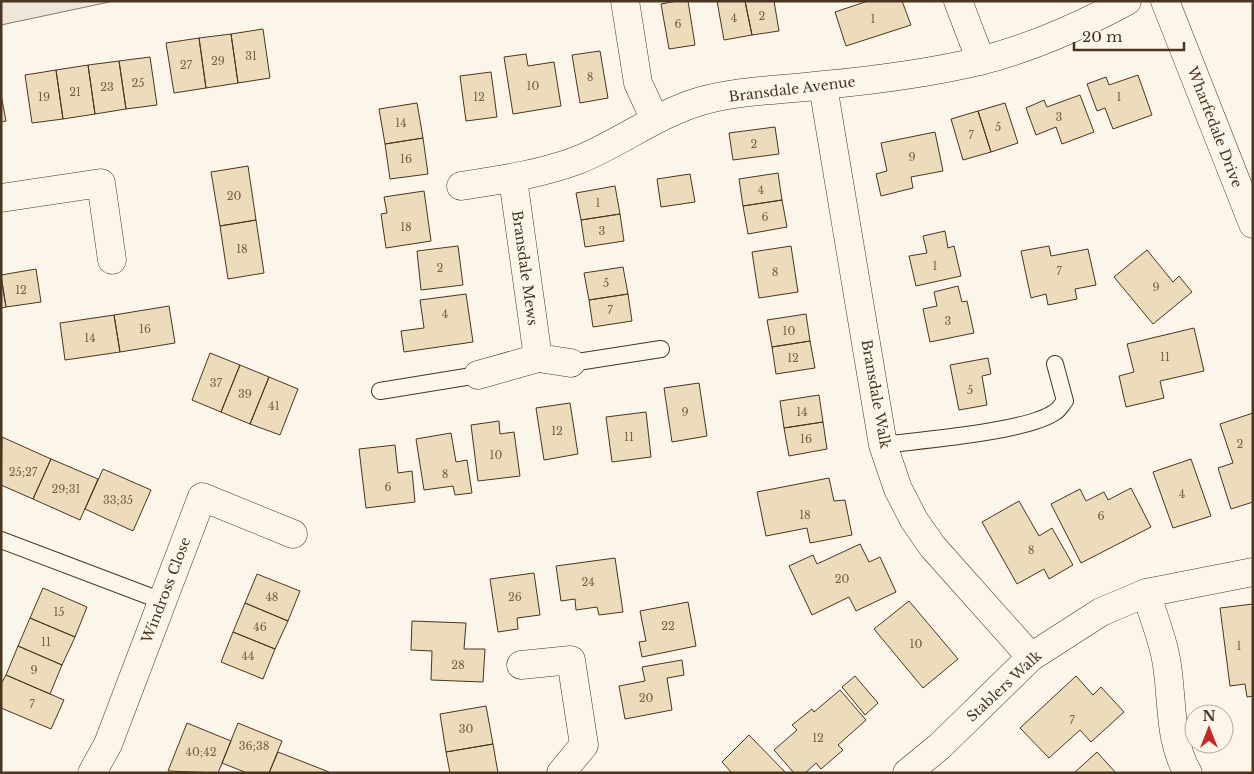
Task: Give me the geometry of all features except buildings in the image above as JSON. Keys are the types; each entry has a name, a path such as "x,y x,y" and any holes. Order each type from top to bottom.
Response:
{"street":[{"path":"625,1 638,83 656,120"},
{"path":"958,1 981,60"},
{"name":"Bransdale Avenue","path":"461,186 513,178 578,160 656,120 700,102 757,90 823,86 906,75 981,60 1054,36 1127,1"},
{"name":"Wharfedale Drive","path":"1165,1 1253,224"},
{"name":"Bransdale Walk","path":"823,86 883,445 898,489 932,546 1031,657"},
{"name":"Bransdale Mews","path":"513,178 538,358"},
{"path":"1,198 101,183 112,260"},
{"path":"478,376 538,358 571,363"},
{"name":"Windross Close","path":"92,773 108,744 202,497 293,534"},
{"name":"Stablers Walk","path":"907,773 940,746 1031,657 1101,612 1146,593 1253,572"},
{"path":"1146,593 1166,657 1175,735 1182,763 1188,773"},
{"path":"521,665 571,660 584,745 561,773"}],"lane":[{"path":"571,363 661,349"},
{"path":"883,445 1007,428 1036,421 1055,412 1065,400 1055,364"},
{"path":"380,391 478,376"},
{"path":"1,540 162,600"}],"shaded area":[{"path":"1,1 114,1 1,25"}]}
